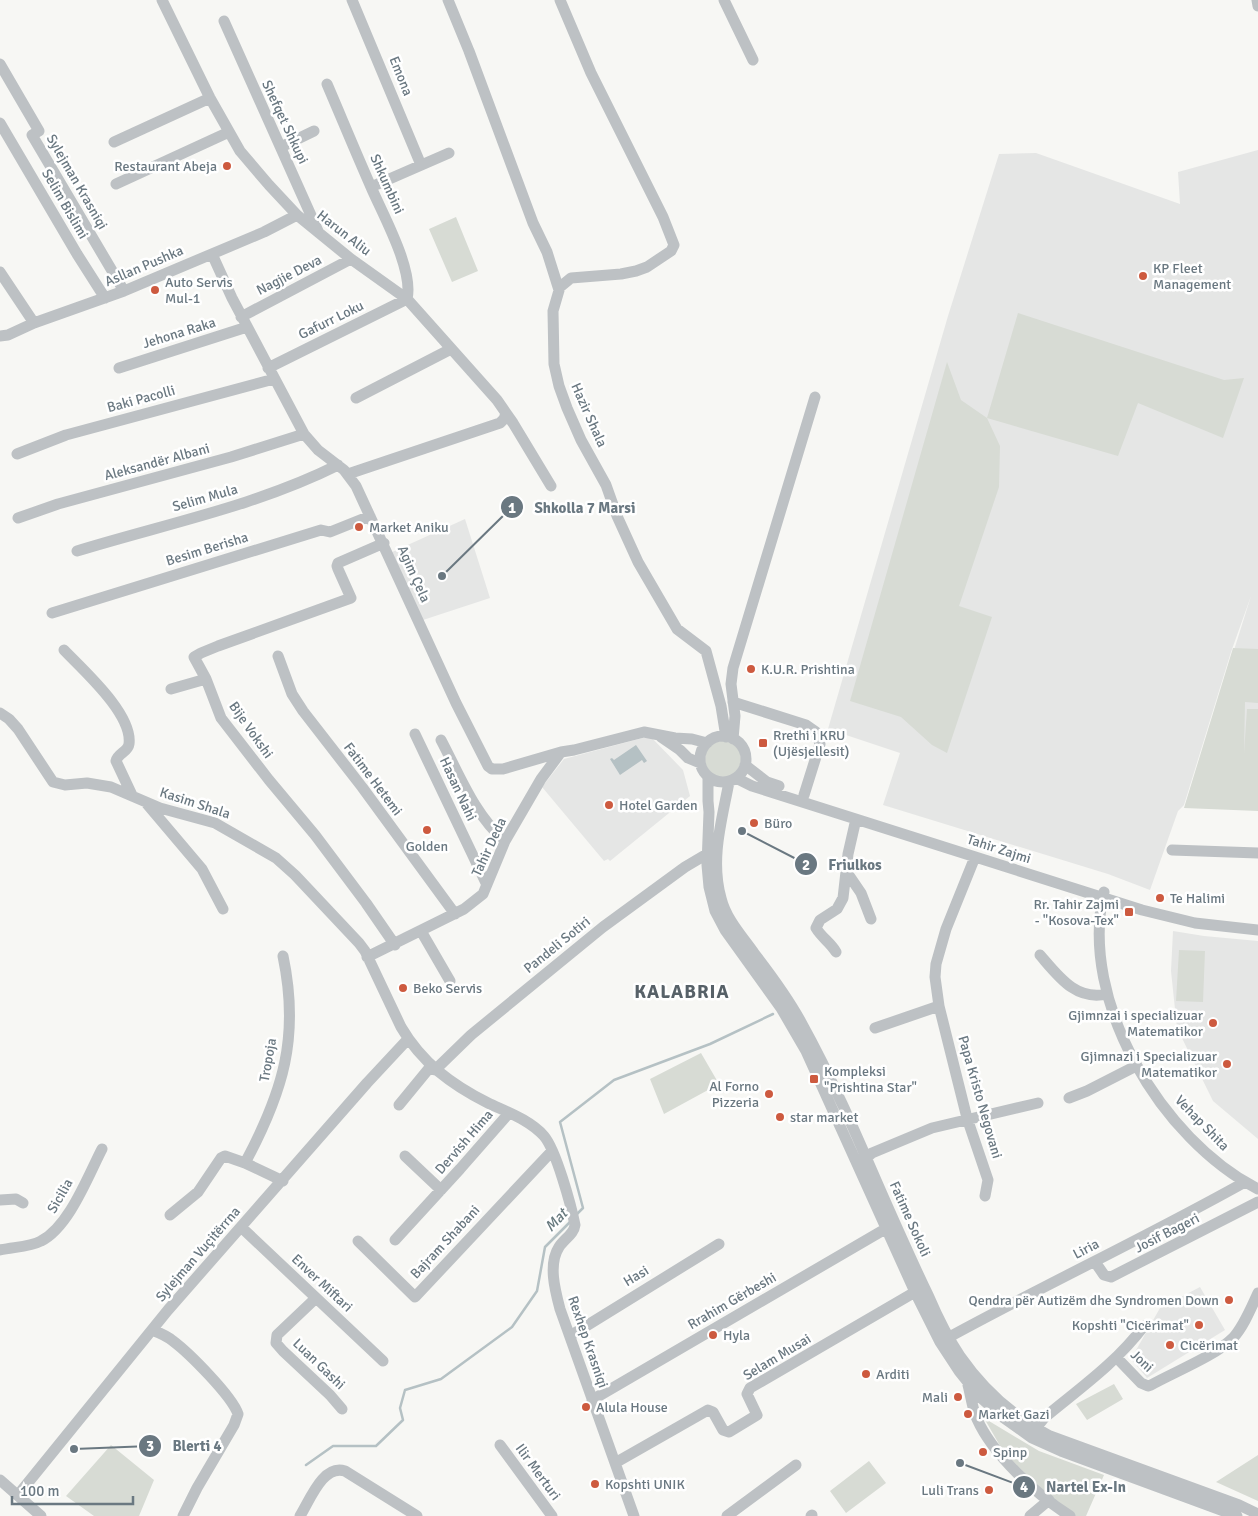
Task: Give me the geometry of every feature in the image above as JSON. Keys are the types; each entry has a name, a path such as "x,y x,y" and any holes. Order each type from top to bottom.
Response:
{"street":[{"name":"Harun Aliu","path":"162,0 210,98 229,132 253,167 297,215 320,235 407,299 497,400 513,423 550,486"},
{"name":"Emona","path":"352,0 421,165"},
{"path":"448,0 533,223 547,252 559,290"},
{"path":"559,290 571,278 621,274 647,267 671,251 674,245 591,73 560,0"},
{"path":"724,0 753,60"},
{"path":"1257,0 1258,6"},
{"name":"Shefqet Shkupi","path":"224,21 320,235"},
{"name":"Sylejman Krasniqi","path":"0,64 39,131 32,135 124,291"},
{"name":"Shkumbini","path":"327,84 396,244 408,282 407,299"},
{"path":"114,142 210,98"},
{"name":"Selim Bislimi","path":"0,123 77,254 106,298"},
{"path":"281,147 314,131"},
{"path":"116,184 229,132"},
{"path":"371,187 449,153"},
{"name":"Asllan Pushka","path":"0,336 8,335 34,323 124,291 264,232 297,215"},
{"name":"Agim Çela","path":"212,254 247,328 304,434 318,450 348,474 356,486 384,543 456,703 488,766 492,769 503,769 561,752 642,732 707,743"},
{"name":"Nagjie Deva","path":"241,316 351,259"},
{"path":"0,272 34,323"},
{"name":"Hazir Shala","path":"559,290 553,311 554,364 567,408 581,440 606,485 617,516 638,562 676,629 706,651 730,738"},
{"name":"Gafurr Loku","path":"268,368 407,299"},
{"name":"Jehona Raka","path":"120,368 247,328"},
{"path":"356,398 451,349"},
{"name":"Baki Pacolli","path":"17,454 66,435 274,379"},
{"path":"730,738 735,716 731,684 733,668 815,397"},
{"path":"348,474 500,423 506,413"},
{"name":"Aleksandër Albani","path":"18,518 58,504 231,457 304,434"},
{"name":"Selim Mula","path":"78,551 271,495 338,465"},
{"name":"Besim Berisha","path":"52,612 321,530 330,532 370,516"},
{"name":"Bije Vokshi","path":"384,543 338,564 337,566 351,598 218,646 194,658 206,679 221,718 315,835 395,945"},
{"path":"64,650 102,689 126,725 129,745 117,757 116,761 132,795"},
{"name":"Fatime Hetemi","path":"278,656 289,686 303,712 362,787 455,914"},
{"path":"171,690 206,679"},
{"path":"733,702 806,725 816,732 820,744 804,794"},
{"name":"Kasim Shala","path":"0,713 9,719 18,730 53,782 64,785 100,784 132,795 147,803 216,823 276,858 295,875 359,943 367,958"},
{"name":"Hasan Nahi","path":"415,734 486,883"},
{"path":"658,735 688,758 700,763"},
{"path":"716,737 730,738 744,749 745,765 732,780 718,782 708,777 703,770 700,763 701,754 707,743 716,737"},
{"path":"442,740 476,804 489,824 506,841"},
{"name":"Tahir Deda","path":"367,958 455,914 469,906 483,894 486,890 486,883 506,841 541,779 561,752"},
{"name":"Tahir Zajmi","path":"745,765 767,782 1181,920 1213,926 1258,930"},
{"name":"Fatime Sokoli","path":"708,777 710,812 707,854 709,888 711,900 719,920 773,995 798,1036 829,1100 915,1292 968,1383 979,1396 1015,1420 1061,1441 1258,1514"},
{"name":"Tahir Zajmi","path":"732,780 1104,895 1196,917 1258,923"},
{"name":"Fatime Sokoli","path":"732,780 719,827 717,853 718,884 724,908 733,924 781,989 799,1018 866,1158 924,1287 944,1340 1032,1438 1061,1451 1237,1516"},
{"path":"147,803 202,869 223,909"},
{"path":"836,952 830,942 821,937 816,928 820,920 837,909 840,904 845,889 850,838 856,819"},
{"path":"1172,850 1258,853"},
{"name":"Pandeli Sotiri","path":"433,1068 603,927 685,867 707,854"},
{"name":"Papa Kristo Negovani","path":"976,857 946,929 938,956 935,977 939,1006 967,1118 988,1180 985,1196"},
{"path":"846,871 862,893 871,919"},
{"name":"Vehap Shita","path":"1104,895 1100,932 1107,994 1116,1024 1136,1066 1159,1100 1185,1131 1209,1154 1245,1182 1258,1189"},
{"path":"421,931 450,981"},
{"path":"1040,955 1056,974 1075,990 1090,996 1107,994"},
{"name":"Tropoja","path":"246,1163 273,1106 284,1066 290,1002 283,956"},
{"name":"Rexhep Krasniqi","path":"367,958 408,1039 433,1068 467,1092 509,1113 539,1131 547,1140 574,1218 574,1230 559,1248 553,1261 556,1294 634,1516"},
{"path":"875,1028 939,1006"},
{"name":"Sylejman Vuçitërrna","path":"18,1495 152,1330 367,1083 408,1039"},
{"path":"1069,1098 1104,1083 1136,1066"},
{"path":"400,1105 433,1068"},
{"path":"866,1158 872,1153 932,1128 967,1118 1009,1111 1038,1103"},
{"name":"Dervish Hima","path":"395,1240 509,1113"},
{"name":"Sicilia","path":"0,1250 39,1242 50,1236 66,1220 102,1149"},
{"name":"Bajram Shabani","path":"358,1241 415,1297 552,1151"},
{"path":"170,1215 198,1192 221,1158 225,1156 246,1163 282,1181"},
{"name":"Dervish Hima","path":"405,1156 441,1190"},
{"name":"Liria","path":"944,1340 1196,1210 1245,1182"},
{"path":"0,1200 16,1199 23,1203"},
{"name":"Josif Bageri","path":"1095,1262 1100,1271 1107,1277 1111,1277 1258,1202"},
{"name":"Enver Miftari","path":"241,1227 383,1361"},
{"name":"Rrahim Gërbeshi","path":"592,1400 886,1228"},
{"name":"Hasi","path":"570,1336 719,1244"},
{"name":"Selam Musai","path":"615,1463 708,1410 713,1412 723,1430 729,1432 757,1414 746,1394 750,1388 915,1292"},
{"name":"Joni","path":"1117,1358 1140,1383 1148,1386 1151,1385 1217,1350 1233,1338 1244,1322 1258,1293"},
{"name":"Luan Gashi","path":"316,1298 277,1335 276,1343 342,1409"},
{"name":"Joni","path":"1036,1428 1044,1418 1117,1358 1144,1326"},
{"path":"152,1330 173,1341 195,1362 221,1390 238,1414 234,1425 183,1516"},
{"path":"968,1383 976,1416 1001,1457 1070,1516"},
{"name":"Ilir Merturi","path":"500,1446 552,1516"},
{"path":"727,1516 796,1466"},
{"path":"300,1516 323,1478 330,1472 338,1470 346,1471 417,1516"},
{"path":"0,1480 41,1516"},
{"path":"1030,1516 1049,1500"}],"shaded area":[{"path":"1258,150 1258,808 1185,806 1251,596 1231,652 1184,805 1178,811 1150,890 1108,874 883,805 900,753 828,729 948,316 999,154 1036,153 1180,204 1178,172"},
{"path":"456,217 478,271 452,282 429,229"},
{"path":"1018,313 1224,380 1244,378 1223,438 1138,403 1118,456 987,418"},
{"path":"947,362 961,400 987,418 1000,446 999,487 959,606 992,617 947,753 932,745 901,717 850,701"},
{"path":"465,519 490,598 423,620 390,553"},
{"path":"1233,648 1258,649 1258,703 1245,702 1244,753 1247,709 1258,709 1258,811 1184,808"},
{"path":"650,736 683,770 690,796 610,861 608,859 604,861 542,787 564,759"},
{"path":"723,741 730,742 736,746 740,752 740,766 736,772 730,776 723,777 716,776 710,772 706,766 705,759 706,752 710,746 716,742"},
{"path":"636,745 647,761 644,763 642,760 620,775 610,759 614,760"},
{"name":"Gjimnazi i Specializuar Matematikor","path":"1173,931 1258,941 1258,1139 1213,1101 1177,1028 1171,971"},
{"path":"1179,950 1205,951 1203,1002 1176,1001"},
{"path":"701,1053 719,1084 664,1114 650,1079"},
{"name":"Cicërimat","path":"1200,1287 1225,1330 1147,1378 1131,1359 1160,1308"},
{"path":"1114,1384 1123,1399 1087,1420 1076,1404"},
{"path":"984,1418 1039,1451 1104,1475 1086,1516 1074,1516 1034,1483 1003,1451"},
{"path":"111,1445 154,1480 139,1516 94,1516 66,1496"},
{"path":"1258,1455 1258,1501 1216,1482"},
{"path":"869,1461 886,1483 846,1513 830,1491"}],"waterway":[{"name":"Mat","path":"576,1215 583,1208 560,1122 614,1080 710,1044 773,1014"},
{"name":"Mat","path":"306,1465 333,1446 376,1446 403,1420 400,1408 405,1390 441,1379 512,1327 537,1291 545,1247 571,1221"}],"place":[{"name":"Restaurant Abeja","path":"227,166"},
{"name":"KP Fleet Management","path":"1143,276"},
{"name":"Auto Servis Mul-1","path":"155,290"},
{"name":"Market Aniku","path":"359,527"},
{"name":"Shkolla 7 Marsi","path":"442,576"},
{"name":"K.U.R. Prishtina","path":"751,669"},
{"name":"Rrethi i KRU (Ujësjellesit)","path":"763,743"},
{"name":"Hotel Garden","path":"609,805"},
{"name":"Büro","path":"754,823"},
{"name":"Golden","path":"427,830"},
{"name":"Friulkos","path":"742,831"},
{"name":"Te Halimi","path":"1160,898"},
{"name":"Rr. Tahir Zajmi - \"Kosova-Tex\"","path":"1129,912"},
{"name":"Beko Servis","path":"403,988"},
{"name":"Gjimnzai i specializuar Matematikor","path":"1213,1023"},
{"name":"Gjimnazi i Specializuar Matematikor","path":"1227,1064"},
{"name":"Kompleksi \"Prishtina Star\"","path":"814,1079"},
{"name":"Al Forno Pizzeria","path":"769,1094"},
{"name":"star market","path":"780,1117"},
{"name":"Qendra për Autizëm dhe Syndromen Down","path":"1229,1300"},
{"name":"Kopshti \"Cicërimat\"","path":"1199,1325"},
{"name":"Hyla","path":"713,1335"},
{"name":"Cicërimat","path":"1170,1345"},
{"name":"Arditi","path":"866,1374"},
{"name":"Mali","path":"958,1397"},
{"name":"Alula House","path":"586,1407"},
{"name":"Market Gazi","path":"968,1414"},
{"name":"Blerti 4","path":"74,1449"},
{"name":"Spinp","path":"983,1452"},
{"name":"Nartel Ex-In","path":"960,1463"},
{"name":"Kopshti UNIK","path":"595,1484"},
{"name":"Luli Trans","path":"989,1490"}],"district":[{"name":"KALABRIA","path":"682,992"}]}
